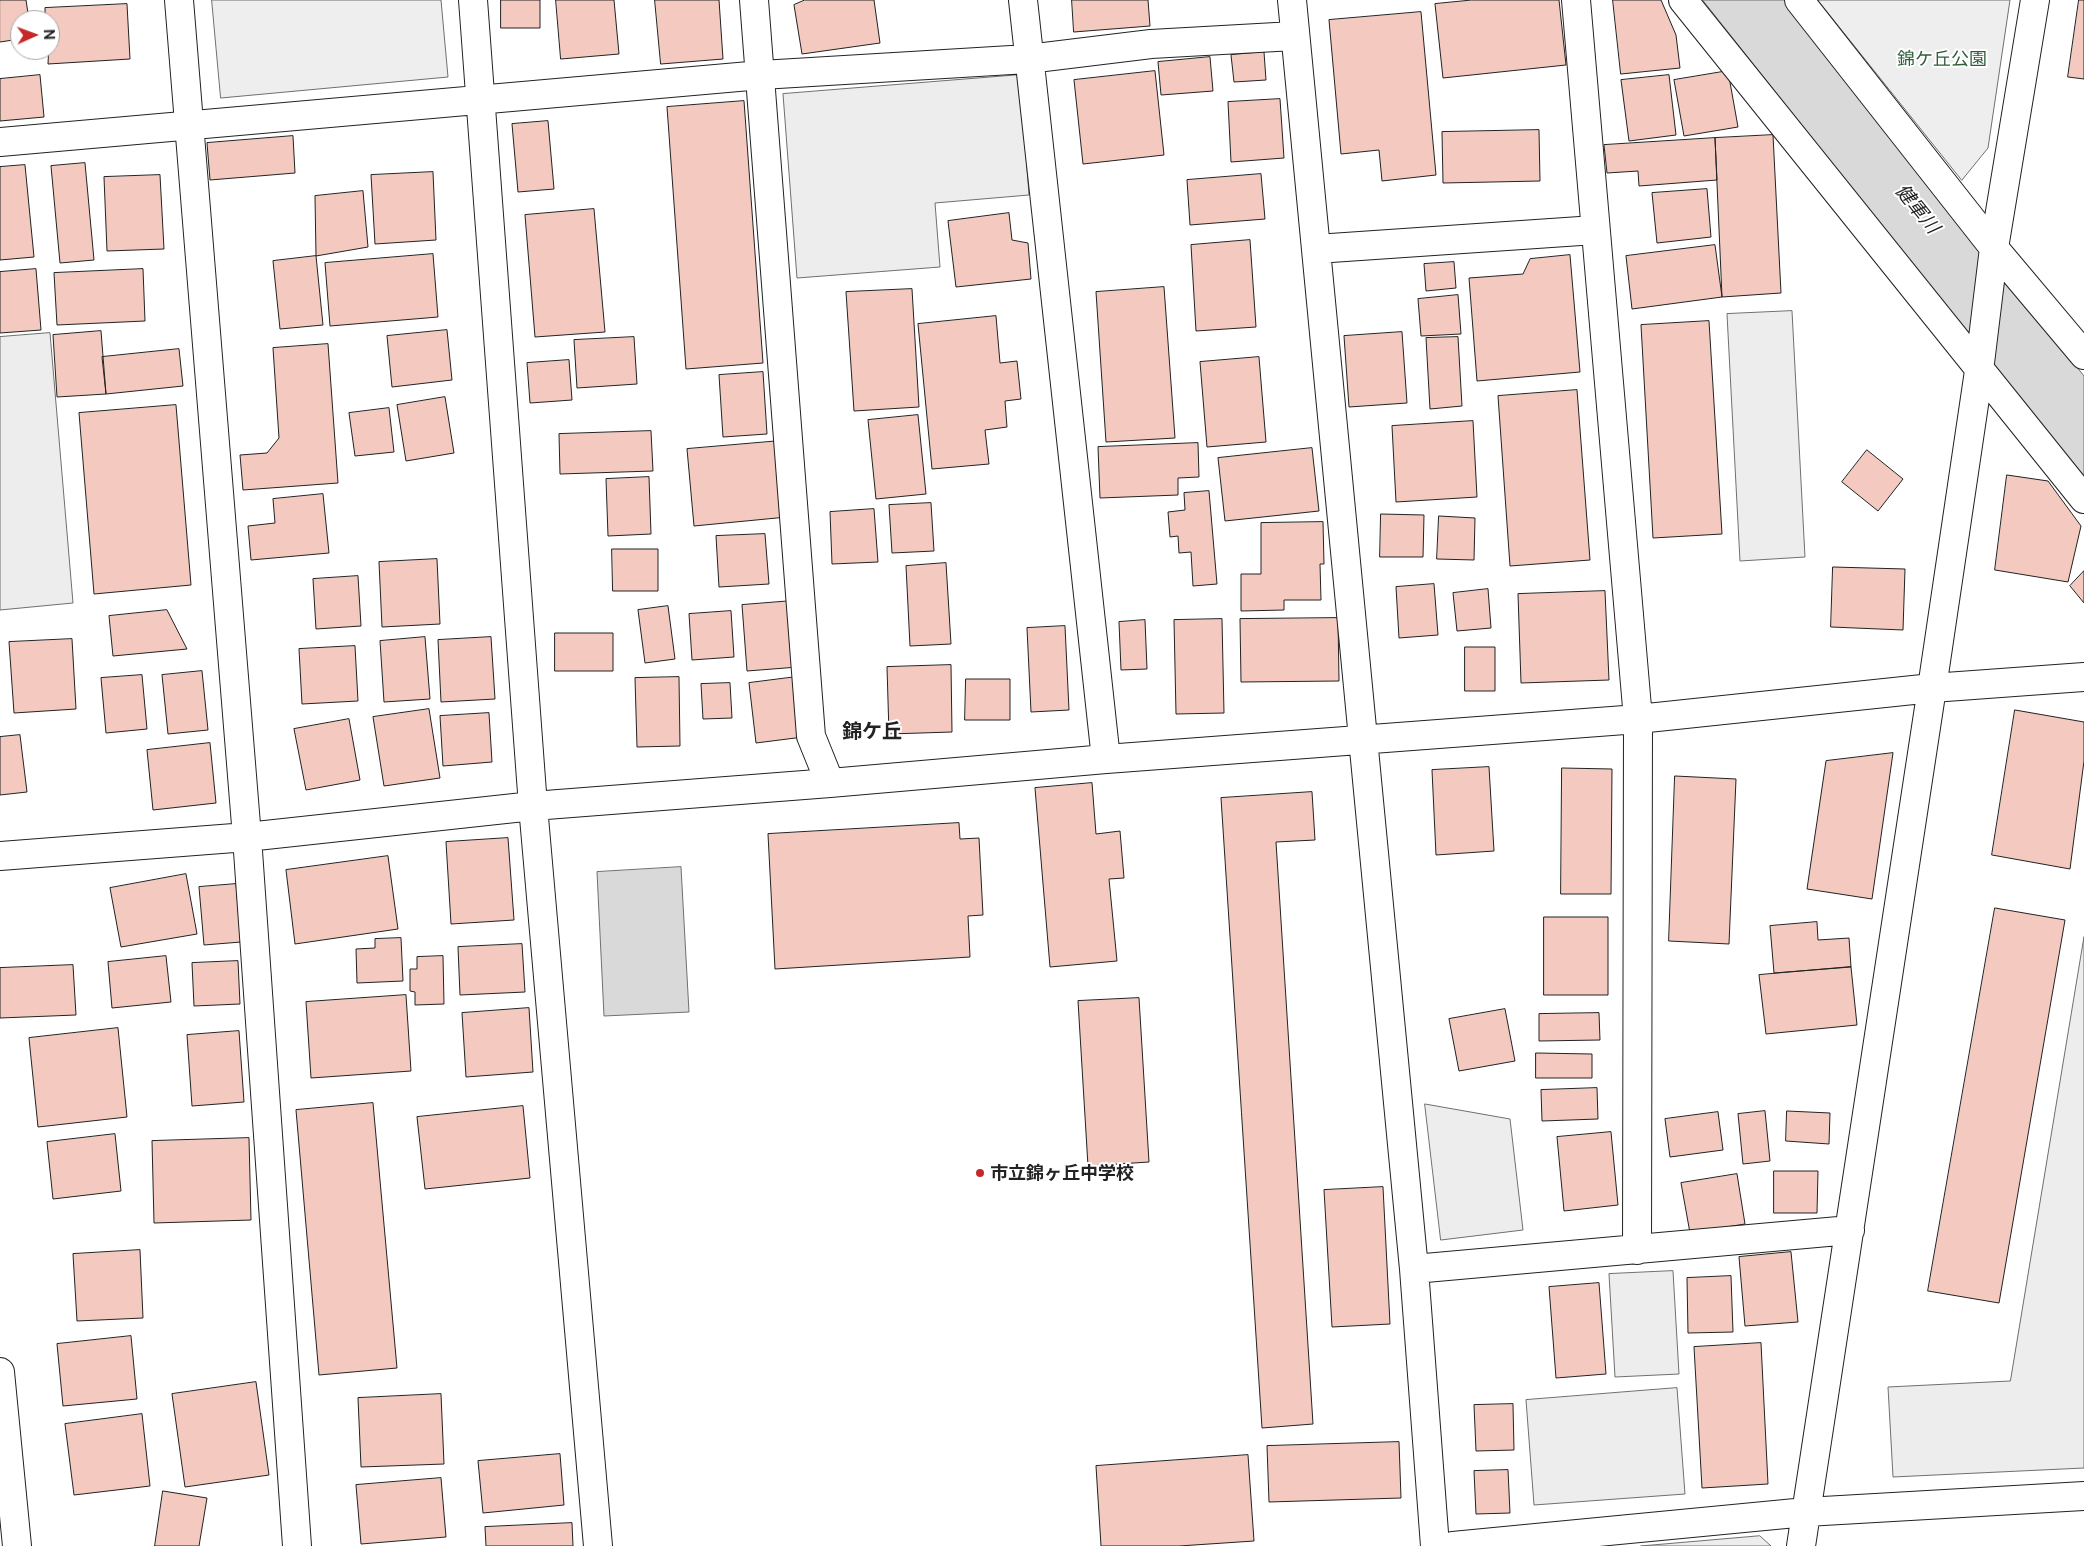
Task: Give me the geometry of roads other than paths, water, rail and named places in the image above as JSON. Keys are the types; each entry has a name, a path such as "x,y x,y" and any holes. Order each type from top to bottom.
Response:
{"street":[{"path":"179,0 247,837 297,1546"},
{"path":"473,0 533,806 598,1546"},
{"path":"754,0 811,736 830,783"},
{"path":"1023,0 1106,759"},
{"path":"1292,0 1414,1269 1435,1546"},
{"path":"1576,0 1638,719 1638,1250"},
{"path":"1683,0 1979,371 2084,499"},
{"path":"1799,0 1994,248 2084,355"},
{"path":"1801,1546 1932,688 1979,371 1994,248 2035,0"},
{"path":"0,142 189,127 761,75 1028,59 1151,44 1294,36"},
{"path":"1316,249 1595,230"},
{"path":"0,856 247,837 533,806 1364,738 1638,719 1932,688 2084,677"},
{"path":"1414,1269 1850,1230"},
{"path":"0,1372 17,1546"},
{"path":"1453,1546 1806,1512 2084,1496"}],"water":[{"name":"健軍川","path":"1703,0 1786,0 2084,376 2084,476 2026,408"},
{"path":"681,867 689,1012 604,1016 597,872"}],"place":[{"name":"市立錦ヶ丘中学校","path":"980,1173"}],"district":[{"name":"錦ケ丘","path":"872,732"}],"park label":[{"name":"錦ケ丘公園","path":"1942,59"}]}
